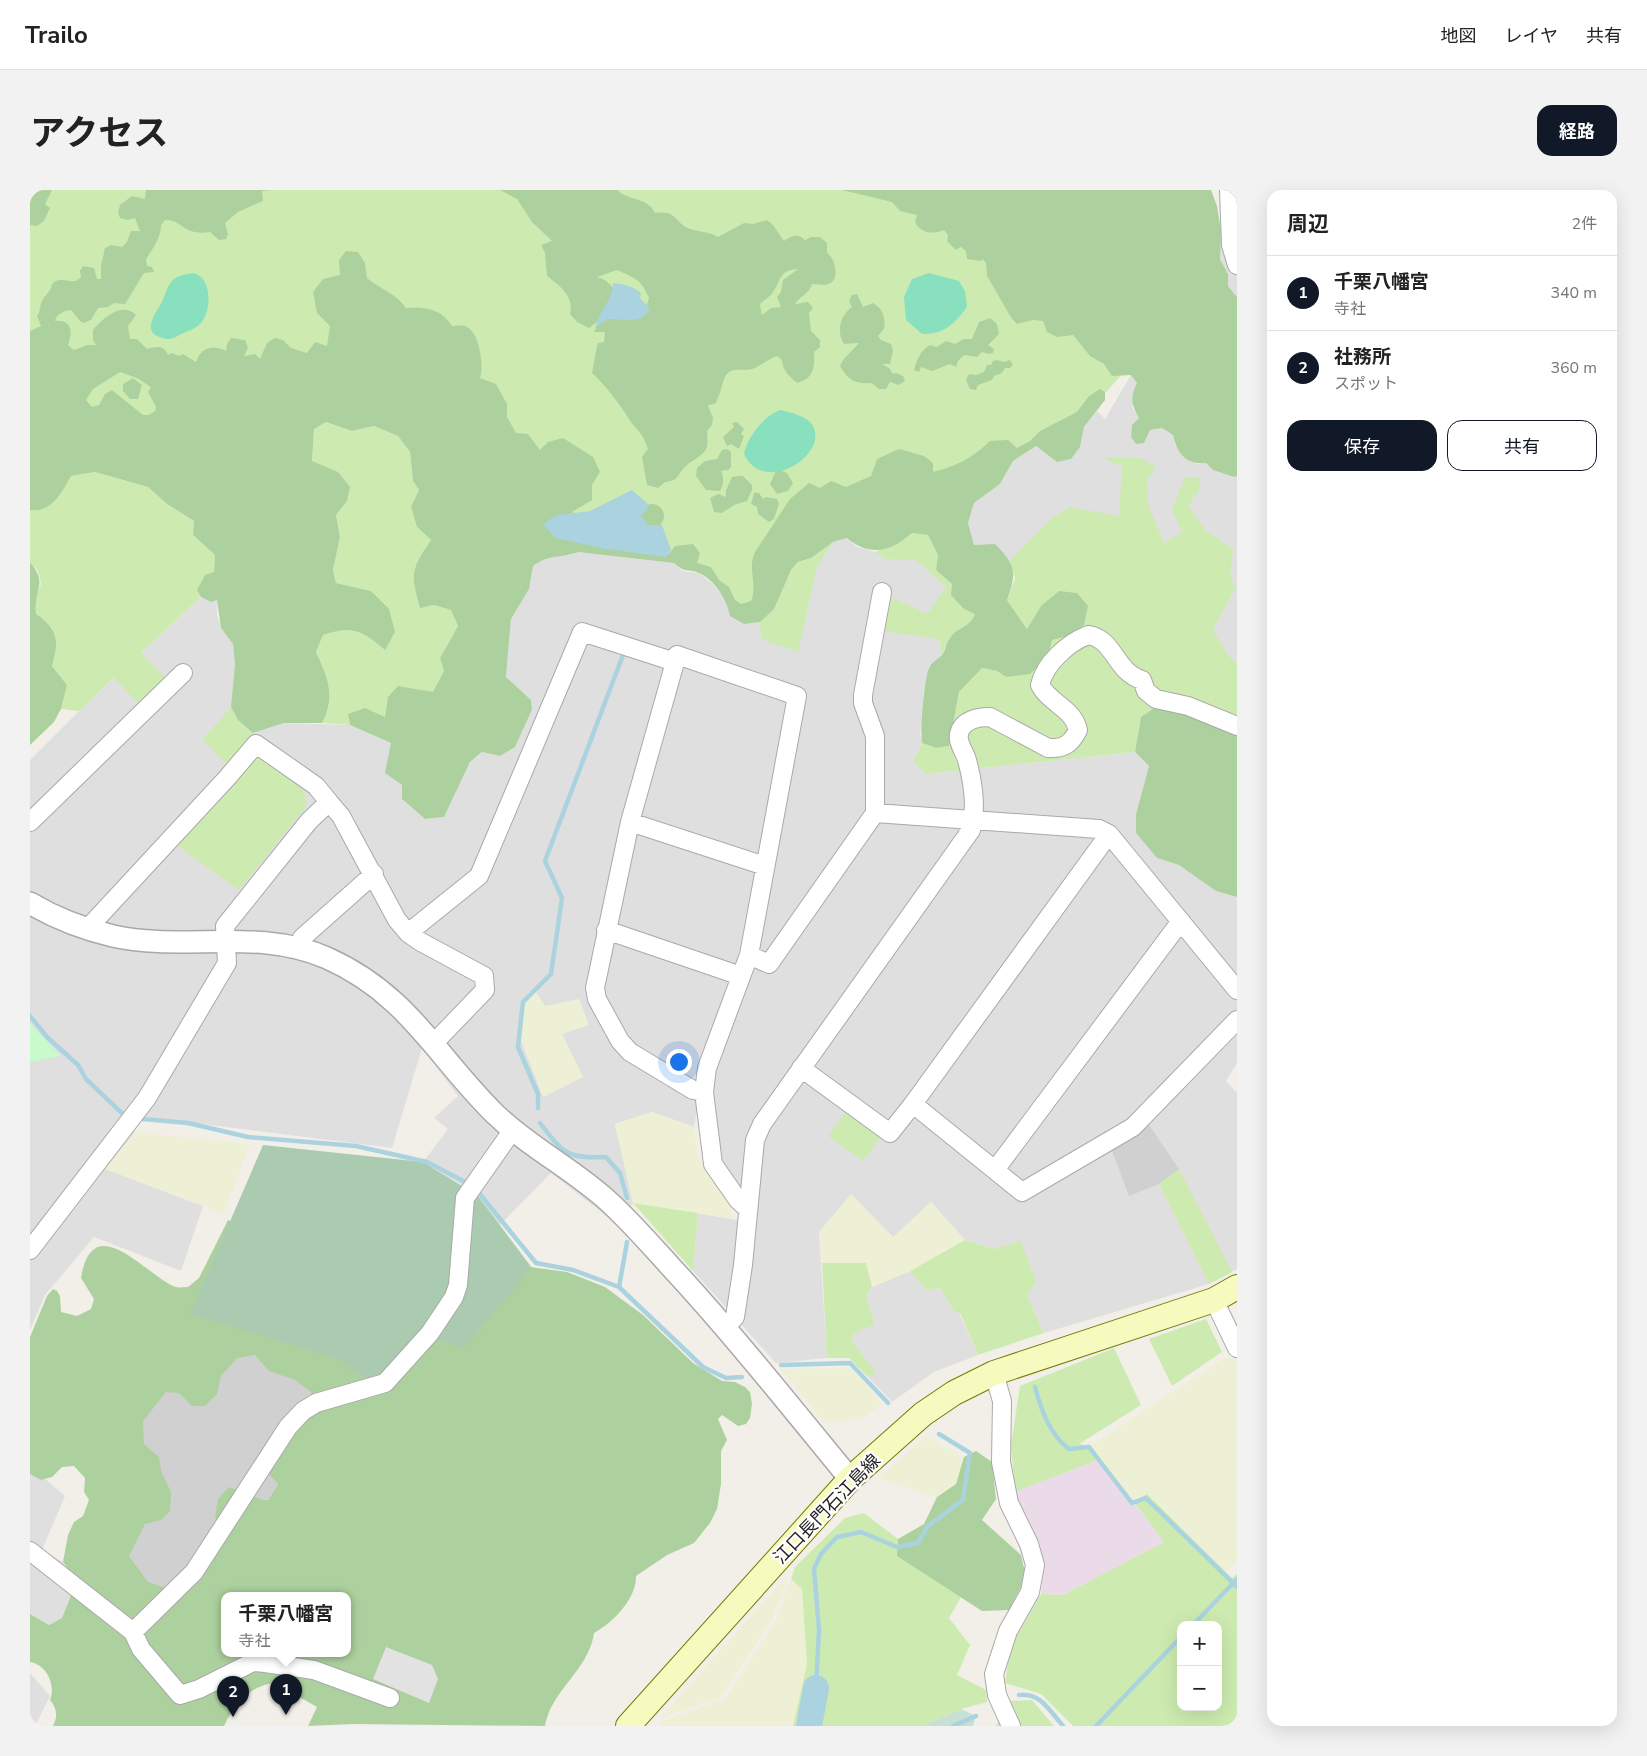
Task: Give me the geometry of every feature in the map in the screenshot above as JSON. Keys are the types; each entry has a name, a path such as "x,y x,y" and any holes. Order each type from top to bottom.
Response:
{"main road":[{"name":"江口長門石江島線","path":"628,1726 850,1479 923,1414 954,1393 994,1373 1214,1300 1237,1287"}],"street":[{"path":"1229,190 1231,245 1237,265"},
{"path":"749,955 769,964 875,813 875,736 863,703 863,695 882,592"},
{"path":"408,932 479,876 582,632 675,662"},
{"path":"726,1328 735,1317 743,1265 755,1140 762,1124 971,830 974,819 973,786 959,740 959,732 968,721 980,717 990,717 1048,748 1058,749 1067,746 1078,730 1076,720 1044,692 1040,684 1042,676 1051,663 1079,639 1088,635 1102,641 1110,648 1122,668 1133,677 1142,680 1146,691 1156,699 1188,706 1237,726"},
{"path":"704,1092 693,1090 630,1052 620,1040 597,999 595,988 630,822 678,655 797,696 749,955 707,1068 704,1092 713,1164 738,1200 748,1209"},
{"path":"30,822 184,673"},
{"path":"88,928 227,778 256,744 316,786 341,816 374,874 397,920 408,932 420,942 484,976 485,990 433,1044"},
{"path":"30,1250 147,1098 227,963 225,926 309,821 329,802"},
{"path":"875,813 1099,829 1109,834 1237,990"},
{"path":"630,822 765,866"},
{"path":"801,1068 890,1133 1109,834"},
{"path":"301,948 302,938 374,874"},
{"path":"30,903 60,918 123,937 254,942 301,948 352,970 375,985 396,1002 433,1044 466,1086 512,1130 606,1200 726,1328 850,1479"},
{"path":"995,1170 1181,921"},
{"path":"606,930 741,976"},
{"path":"913,1104 1022,1192 1133,1127 1237,1020"},
{"path":"132,1632 194,1572 288,1427 303,1411 325,1400 385,1383 430,1333 454,1297 458,1285 466,1198 512,1130"},
{"path":"1214,1300 1237,1348"},
{"path":"994,1373 1002,1401 1001,1462 1009,1503 1029,1544 1035,1565 1030,1592 1008,1630 994,1674 997,1695 1011,1726"},
{"path":"30,1551 132,1632 141,1649 180,1695 199,1689 253,1662 266,1662 314,1670 390,1698"}],"shaded area":[{"path":"1220,190 1237,190 1237,297 1228,286 1228,274 1220,259"},
{"path":"1131,375 1137,383 1132,407 1139,418 1132,426 1131,437 1144,443 1150,430 1162,428 1173,435 1175,445 1197,464 1206,463 1213,470 1234,477 1237,476 1237,717 974,546 968,523 974,503 1000,484 1013,461 1036,446 1057,461 1080,447 1084,427 1097,411 1105,419"},
{"path":"847,538 857,547 875,552 884,559 916,559 947,588 939,639 942,655 929,666 923,694 924,714 920,733 922,743 913,762 925,774 1135,752 1149,766 1136,814 1157,858 1179,865 1216,890 1237,897 1237,1063 1226,1081 1237,1093 1237,1269 1209,1284 1044,1333 1027,1295 995,1249 965,1240 931,1202 893,1238 819,1232 827,1358 776,1363 693,1271 698,1213 742,1221 742,1209 708,1164 699,1098 694,1127 652,1112 615,1124 633,1203 618,1225 551,1173 499,1226 478,1196 423,1162 448,1129 434,1118 458,1096 422,1048 392,1148 130,1115 135,1132 106,1169 203,1206 181,1271 94,1237 45,1295 30,1330 30,760 79,711 201,597 211,602 217,599 217,615 221,628 233,643 235,665 232,707 254,733 284,723 350,725 391,743 402,785 402,799 425,819 444,817 470,762 483,752 500,756 515,747 532,710 531,700 506,677 511,619 529,589 533,566 546,556 569,555 578,552 674,563 683,571 699,573 713,584 727,602 730,616 833,542","holes":["589,1024 562,1034 543,1096 521,1040"]},
{"path":"1147,1122 1179,1169 1159,1184 1129,1196 1111,1148"},
{"path":"910,1271 926,1289 940,1288 954,1312 959,1313 978,1355 934,1372 892,1402 868,1377 875,1372 852,1341 854,1334 875,1323 866,1295 872,1287"},
{"path":"190,1314 339,1359 278,1484 268,1500 260,1499 144,1633 96,1533 117,1436"},
{"path":"1100,1459 1164,1542 1063,1595 1041,1594 1044,1560 1015,1492"},
{"path":"30,1466 65,1496 42,1550 63,1562 73,1575 70,1598 62,1618 49,1625 30,1614"},
{"path":"386,1647 432,1665 438,1679 429,1703 373,1679"},
{"path":"30,1673 50,1696 35,1726 30,1726"}],"green space":[{"path":"30,190 954,190 1134,361 1075,427 841,512 781,558 758,610 734,607 724,587 690,563 539,541 461,373 200,444 30,441"},
{"path":"30,190 52,190 45,204 50,208 44,221 37,226 30,225"},
{"path":"146,190 272,190 262,191 263,201 238,212 225,223 228,234 226,239 219,240 210,232 194,232 176,222 165,220 161,225 156,243 146,259 147,266 152,267 154,272 144,273 125,304 114,303 108,307 98,308 91,320 84,323 71,310 57,316 55,321 65,322 70,327 68,345 74,350 87,345 96,345 93,340 93,330 107,316 119,310 125,310 131,311 136,315 128,326 130,339 137,339 147,349 162,348 168,355 171,353 179,356 183,354 196,362 201,353 208,348 212,347 226,351 227,344 231,338 245,340 248,348 244,356 255,354 260,359 267,343 275,338 283,340 291,348 307,353 315,342 327,346 330,326 317,313 313,292 323,279 340,275 339,260 346,251 358,252 365,263 367,278 393,295 406,308 426,308 438,312 452,326 465,326 470,329 480,349 480,378 496,384 507,404 507,417 516,433 528,434 540,450 548,442 563,438 593,457 600,472 592,485 592,500 572,512 657,554 669,554 675,546 693,544 700,553 697,563 711,567 719,580 729,587 735,600 741,604 751,601 753,595 752,564 755,552 790,499 809,483 820,488 831,481 846,487 871,476 877,459 899,449 924,456 933,463 933,472 964,461 990,441 1008,440 1017,448 1030,441 1040,431 1077,412 1089,396 1100,389 1105,392 1105,400 1084,427 1080,447 1071,459 1057,462 1036,446 1013,461 1000,484 974,503 968,523 974,545 995,544 1011,564 1013,576 1007,600 1027,629 1041,606 1059,591 1077,593 1088,606 1084,625 1064,637 1052,640 1048,657 1030,674 1006,677 997,671 982,668 959,692 949,746 936,748 922,743 923,704 928,671 931,664 942,655 953,634 970,622 975,614 964,609 951,595 952,584 936,570 938,555 928,535 912,533 896,544 880,550 863,548 847,538 833,542 811,558 798,562 791,570 774,609 760,622 744,624 730,616 723,597 710,580 699,573 684,570 674,563 578,552 545,559 533,566 529,589 511,619 506,677 531,700 532,710 515,747 500,756 482,752 470,762 444,817 425,819 402,799 402,785 385,773 391,743 350,725 348,714 365,708 385,717 388,697 398,686 433,692 444,671 440,658 458,626 451,610 434,605 420,608 414,572 419,558 431,540 417,527 411,507 419,490 413,481 410,452 398,436 374,426 352,431 326,422 314,429 312,461 338,472 350,487 347,501 336,515 340,537 333,570 336,583 371,591 389,609 395,632 385,650 363,634 350,630 323,635 316,652 329,687 329,704 322,723 284,723 253,733 238,720 231,707 235,665 233,644 221,628 217,600 211,602 201,597 197,590 205,575 214,572 215,555 193,535 194,521 167,504 148,487 95,472 71,476 60,495 50,505 38,510 30,510 30,331 41,326 37,316 41,303 52,284 56,281 77,280 81,277 80,271 83,266 94,268 97,279 101,279 101,266 105,248 111,245 122,247 127,242 131,231 140,231 135,218 127,220 120,218 118,213 120,205 132,196 145,199","holes":["120,372 137,378 151,387 148,392 156,407 155,411 149,415 143,415 112,390 105,394 99,405 92,407 86,400 93,389"]},
{"path":"500,190 618,190 626,196 647,204 655,213 668,213 690,229 718,237 744,223 753,224 767,220 773,225 784,241 795,236 800,236 805,240 811,237 820,237 827,243 827,253 834,263 836,272 834,279 827,284 812,284 809,290 795,304 808,302 813,308 809,313 811,331 820,340 820,347 814,352 814,367 810,375 797,383 786,373 782,360 777,356 752,369 729,372 725,377 715,404 708,405 713,418 712,425 707,431 707,447 705,450 673,480 665,482 658,488 647,485 642,457 648,449 644,438 612,395 592,373 598,343 604,342 605,332 594,332 598,325 615,314 645,310 649,298 643,286 637,280 617,270 597,277 605,280 618,292 601,319 589,328 577,322 570,314 570,302 565,292 547,276 545,253 541,245 552,241 532,222 517,199","holes":["798,269 783,280 781,292 777,297 781,307 771,308 762,315 760,304 772,294 784,273"]},
{"path":"842,190 1211,190 1217,206 1221,231 1220,259 1228,274 1228,286 1237,297 1237,476 1234,477 1213,470 1206,463 1188,460 1177,448 1173,435 1162,428 1150,430 1144,443 1136,444 1131,437 1132,425 1139,418 1132,400 1137,383 1131,375 1112,376 1104,364 1090,356 1073,335 1057,337 1047,332 1043,321 1033,320 1017,324 1012,319 987,276 986,263 982,259 981,261 967,259 966,251 961,247 956,250 947,241 948,235 944,230 931,233 923,231 915,222 917,215 900,211 892,202"},
{"path":"194,273 204,281 208,295 207,310 201,323 192,330 171,339 158,337 153,334 151,324 172,281 185,274"},
{"path":"929,273 959,281 965,291 967,307 958,318 943,330 922,334 906,320 904,297 912,279"},
{"path":"857,294 863,307 873,303 883,314 885,321 884,329 878,336 881,340 891,344 893,350 890,364 882,364 889,368 893,374 896,373 903,376 905,381 899,385 890,382 886,389 879,389 872,383 857,382 846,375 840,366 843,360 859,343 844,344 840,334 842,319 852,307 849,301 852,295"},
{"path":"990,318 997,324 999,334 988,345 994,349 993,353 982,352 977,357 964,355 958,361 956,367 950,364 932,371 921,367 919,372 914,370 919,356 927,347 930,345 937,347 946,341 955,344 964,339 972,339 979,322"},
{"path":"1010,360 1013,365 1010,368 1005,368 1002,373 994,376 992,380 978,385 976,390 970,389 966,380 969,374 976,375 984,372 987,365 991,365 993,361 1004,362"},
{"path":"133,378 142,385 138,399 130,399 123,391 123,384"},
{"path":"780,410 799,415 809,421 815,432 814,444 807,455 795,465 782,471 767,472 754,467 744,454 753,434 768,417"},
{"path":"326,422 352,431 374,426 398,436 410,452 413,481 419,490 417,527 431,540 419,558 414,572 420,607 434,605 452,610 458,626 440,658 444,671 433,693 385,717 349,714 350,725 322,723 329,704 329,687 316,652 323,635 341,630 349,630 363,634 385,649 371,591 336,583 333,570 340,537 336,515 347,501 312,461 314,428"},
{"path":"737,422 744,429 741,434 744,436 739,449 731,444 727,446 723,437 734,427 732,423"},
{"path":"727,449 731,452 731,467 728,470 721,471 723,481 720,491 706,490 696,476 697,468 705,461 717,459 722,450"},
{"path":"1101,457 1139,458 1156,466 1147,480 1148,504 1164,543 1182,532 1172,510 1185,477 1200,477 1199,490 1188,506 1207,532 1233,549 1230,577 1236,587 1213,630 1228,656 1237,663 1237,717 1157,706 1141,717 1135,752 925,774 913,762 922,743 936,748 949,746 959,692 982,668 997,671 1006,677 1048,657 1052,640 1064,637 1041,606 1027,629 1007,600 1015,579 1010,560 1051,519 1070,507 1119,516 1122,467"},
{"path":"777,469 787,473 793,483 788,491 777,494 770,484"},
{"path":"95,472 148,487 167,504 194,521 193,535 215,555 214,573 197,590 201,597 141,653 169,681 142,707 114,678 79,711 61,709 67,685 52,666 56,650 55,636 53,630 44,619 36,614 35,601 41,584 38,571 30,562 30,510 44,508 55,500 71,476"},
{"path":"743,476 752,485 747,501 734,505 722,513 714,512 710,498 718,494 726,497 726,490 732,477"},
{"path":"754,493 759,493 763,499 766,497 777,499 779,504 774,519 769,522 758,514 757,507 751,504"},
{"path":"652,504 660,508 664,516 660,524 652,528 644,524 640,516 644,508"},
{"path":"912,533 928,535 938,555 936,570 952,584 975,614 972,622 951,636 942,655 939,639 881,631 891,597 927,614 946,587 916,560 884,559 875,552 904,540"},
{"path":"833,542 817,567 798,652 761,639 760,622 774,609 791,570 798,562 811,558"},
{"path":"30,562 39,576 36,614 53,631 56,650 52,666 67,685 61,709 54,722 30,745"},
{"path":"1157,706 1196,713 1237,735 1237,897 1216,891 1179,865 1157,858 1136,833 1136,814 1149,766 1135,752 1141,717"},
{"path":"231,707 238,720 253,733 228,765 202,740"},
{"path":"257,755 305,791 306,807 239,890 176,845"},
{"path":"534,989 545,1006 579,999 589,1025 562,1034 583,1077 543,1097 521,1040 524,998"},
{"path":"30,1024 61,1056 30,1062"},
{"path":"847,1110 882,1136 863,1161 828,1136"},
{"path":"652,1112 694,1127 699,1158 729,1202 732,1219 633,1203 615,1124"},
{"path":"135,1132 250,1144 224,1214 105,1169"},
{"path":"263,1145 423,1162 478,1196 532,1268 463,1349 436,1338 385,1394 339,1359 190,1314"},
{"path":"1179,1169 1232,1272 1209,1284 1159,1184"},
{"path":"851,1194 893,1237 931,1202 965,1240 910,1271 872,1287 866,1263 822,1263 819,1232"},
{"path":"633,1203 698,1213 693,1271"},
{"path":"228,1220 444,1323 530,1267 567,1272 605,1287 643,1315 693,1363 722,1381 735,1382 745,1387 750,1392 752,1404 750,1418 746,1424 738,1426 722,1415 718,1419 727,1440 721,1451 721,1484 717,1509 710,1523 694,1543 667,1555 636,1576 633,1593 628,1601 609,1623 594,1633 591,1646 585,1658 554,1701 545,1726 352,1724 308,1726 317,1707 275,1683 258,1688 244,1697 224,1726 53,1726 56,1713 50,1700 52,1688 49,1676 41,1667 30,1662 30,1614 49,1625 62,1618 70,1598 73,1575 63,1562 68,1535 74,1522 83,1516 89,1500 84,1492 85,1478 74,1466 62,1467 52,1477 41,1480 30,1474 30,1337 47,1296 53,1289 60,1296 61,1312 77,1316 91,1309 94,1299 81,1278 87,1257 97,1247 109,1246 137,1261 164,1281 176,1287 188,1287 199,1278","holes":["255,1355 269,1371 295,1380 311,1392 314,1411 295,1427 266,1471 278,1484 268,1500 260,1499 229,1487 218,1499 215,1518 227,1535 168,1589 148,1582 129,1556 145,1524 161,1520 170,1511 171,1492 161,1471 159,1457 144,1444 143,1421 166,1392 179,1393 192,1406 205,1406 217,1394 221,1376 237,1358"]},
{"path":"965,1240 995,1249 1021,1241 1036,1282 1027,1295 1044,1333 978,1355 960,1313 954,1312 940,1288 926,1290 910,1271"},
{"path":"822,1263 866,1263 872,1287 866,1295 875,1324 854,1334 852,1341 876,1372 868,1377 849,1358 827,1358"},
{"path":"1206,1319 1222,1352 1172,1386 1149,1339"},
{"path":"1114,1348 1141,1405 1079,1444 1090,1446 1100,1459 1015,1492 1011,1445 1020,1386"},
{"path":"1235,1357 1237,1362 1237,1560 1226,1572 1147,1494 1133,1501 1090,1446 1225,1358"},
{"path":"851,1368 882,1404 863,1419 824,1422 781,1369"},
{"path":"926,1436 964,1457 956,1484 937,1497 878,1478"},
{"path":"976,1451 992,1462 996,1499 982,1520 1021,1555 1026,1577 1009,1610 982,1611 897,1556 898,1539 924,1524 937,1497 956,1484 964,1457"},
{"path":"1147,1494 1232,1578 1237,1574 1237,1726 1073,1726 1041,1694 1005,1683 1010,1648 1041,1594 1063,1595 1164,1542 1133,1501"},
{"path":"864,1513 898,1539 898,1556 961,1597 949,1618 970,1645 957,1675 986,1690 987,1702 961,1709 922,1726 793,1726 807,1664 802,1589 791,1579 795,1567 845,1518"},
{"path":"786,1577 787,1580 772,1619 720,1698 660,1718"},
{"path":"791,1579 802,1589 807,1664 793,1726 659,1726 663,1721 725,1699 776,1620"},
{"path":"1032,1700 1054,1726 996,1726 1009,1701"},
{"path":"961,1709 976,1716 973,1726 922,1726"}],"water":[{"path":"613,283 628,286 641,293 640,298 650,309 642,318 631,320 607,319 595,328 613,289"},
{"path":"632,490 650,506 641,516 648,525 662,525 671,550 666,557 606,549 555,538 543,524 557,515 590,511"}],"waterway":[{"path":"538,1108 538,1094 518,1047 523,1002 551,974 562,898 545,861 623,655"},
{"path":"30,1016 47,1037 78,1065 86,1079 125,1116"},
{"path":"143,1119 188,1123 248,1137 356,1146 427,1162 467,1183"},
{"path":"540,1123 554,1141 567,1152 582,1157 606,1157 620,1173 627,1198"},
{"path":"479,1193 536,1263 573,1270 619,1287"},
{"path":"627,1242 619,1287 703,1367 726,1378 742,1377"},
{"path":"781,1365 850,1363 888,1403"},
{"path":"1035,1387 1047,1421 1062,1443 1069,1449 1089,1447 1132,1503 1146,1498 1237,1587"},
{"path":"816,1688 819,1630 814,1569 821,1554 837,1537 861,1532 897,1547 918,1543 928,1526 963,1500 970,1453 939,1434"},
{"path":"1197,1621 1237,1579"},
{"path":"1096,1726 1177,1641"},
{"path":"809,1726 816,1688"},
{"path":"1019,1695 1033,1696 1039,1700 1063,1726"},
{"path":"953,1726 976,1716"}],"place":[{"name":"千栗八幡宮","path":"286,1715"},
{"name":"社務所","path":"233,1717"}]}
